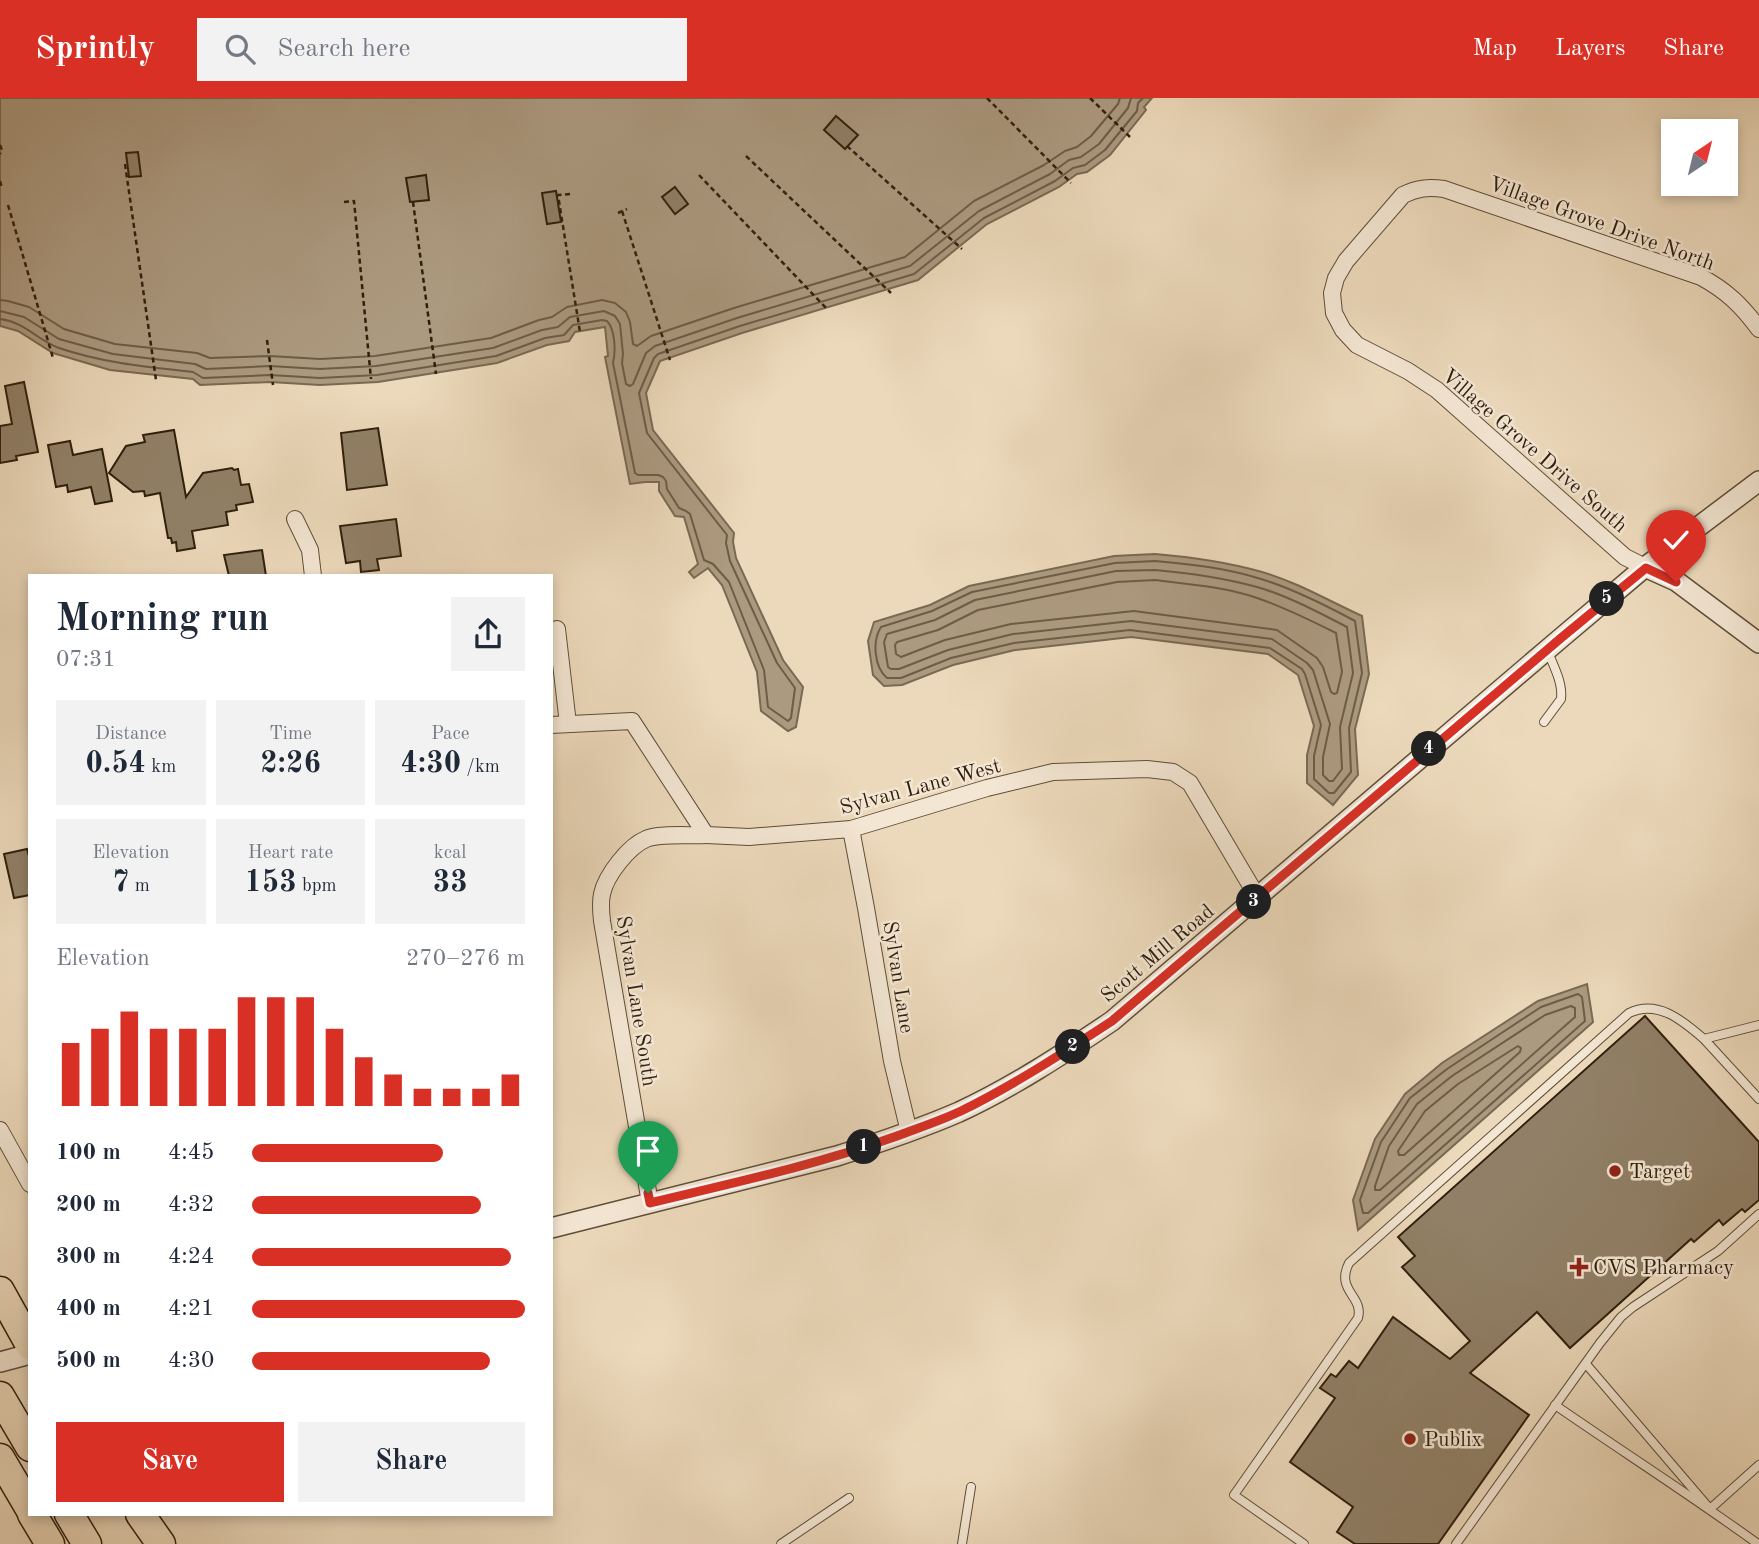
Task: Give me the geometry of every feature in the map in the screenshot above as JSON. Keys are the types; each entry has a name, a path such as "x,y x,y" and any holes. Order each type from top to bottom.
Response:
{"highway":[{"path":"0,1291 28,1341"},
{"path":"4,1402 28,1444"},
{"path":"0,1458 28,1507"},
{"path":"33,1516 50,1544"},
{"path":"70,1516 87,1544"},
{"path":"130,1516 147,1544"},
{"path":"141,1516 162,1544"}],"street":[{"name":"Village Grove Drive North","path":"1334,313 1332,293 1336,278 1346,261 1403,195 1429,187 1444,189 1700,277 1743,307 1759,330"},
{"name":"Village Grove Drive South","path":"1334,313 1343,330 1357,345 1408,371 1437,390 1625,557 1646,568"},
{"name":"Scott Mill Road","path":"553,1227 837,1157 960,1111 1060,1056 1112,1021 1547,649 1759,481"},
{"path":"295,519 310,550 313,574"},
{"path":"1646,568 1676,582 1759,643"},
{"path":"557,629 560,725 632,721 706,835"},
{"name":"Sylvan Lane West","path":"706,835 749,837 851,829 987,788 1053,772 1147,769 1173,772 1190,783 1258,898"},
{"name":"Sylvan Lane","path":"851,829 892,1061 909,1132"},
{"name":"Sylvan Lane South","path":"650,1203 601,903 603,890 610,876 634,846 648,837 706,835"},
{"path":"0,1130 28,1180"},
{"path":"0,1362 28,1355"}],"lane":[{"path":"1544,722 1562,694 1547,649"},
{"path":"1304,1544 1234,1495 1358,1318 1358,1306 1345,1283 1349,1263 1629,1013 1652,1008 1676,1016 1704,1039 1759,1100"},
{"path":"1704,1039 1759,1025"},
{"path":"1456,1544 1611,1329 1633,1307 1723,1247 1759,1214"},
{"path":"1586,1364 1710,1509"},
{"path":"1555,1405 1758,1544"},
{"path":"1710,1509 1759,1465"},
{"path":"962,1544 971,1488"},
{"path":"781,1544 849,1498"}],"path":[{"path":"987,98 1071,183"},
{"path":"1090,98 1130,137"},
{"path":"0,145 0,154"},
{"path":"847,146 962,249"},
{"path":"747,156 891,293"},
{"path":"125,164 156,380"},
{"path":"699,175 827,309"},
{"path":"0,181 2,188"},
{"path":"570,194 558,195 580,332"},
{"path":"344,202 354,201 370,379"},
{"path":"413,202 436,374"},
{"path":"8,205 53,358"},
{"path":"618,213 625,210 670,360"},
{"path":"267,340 273,384"}],"water":[{"path":"0,98 1152,98 1144,107 1146,110 1110,155 1087,172 1077,174 1059,187 987,224 918,280 742,333 660,361 646,393 653,430 734,533 736,558 783,660 803,687 796,727 788,731 761,711 757,672 722,585 708,568 694,578 689,572 698,564 684,517 675,516 659,491 659,482 630,484 605,357 608,356 605,327 575,332 569,341 547,345 497,363 378,382 320,385 270,382 200,385 193,379 110,370 53,353 18,331 0,326"},
{"path":"1155,554 1209,560 1262,572 1300,586 1362,616 1369,674 1355,729 1358,775 1333,805 1307,783 1307,755 1314,726 1298,675 1268,654 1131,637 1015,650 953,665 902,685 884,686 873,675 868,641 874,622 930,605 969,586 1114,556"},
{"path":"1587,984 1593,1022 1358,1230 1353,1200 1375,1139 1405,1094 1442,1063 1538,1001"}],"building":[{"path":"836,116 858,135 845,149 824,130"},
{"path":"138,152 141,176 129,177 126,153"},
{"path":"426,175 429,200 410,202 406,178"},
{"path":"675,187 688,204 675,214 662,197"},
{"path":"556,191 561,222 547,224 542,193"},
{"path":"24,382 38,452 16,456 17,460 0,463 0,426 12,424 5,386"},
{"path":"378,428 387,485 347,490 341,433"},
{"path":"174,430 186,497 203,473 232,468 238,469 241,485 249,484 253,502 236,505 237,510 226,512 228,525 192,531 195,548 177,551 176,542 172,543 171,538 168,538 160,493 145,496 144,491 133,492 109,473 126,446 145,442 143,435"},
{"path":"70,441 73,455 102,449 112,501 95,504 91,487 68,492 67,485 56,487 48,445"},
{"path":"396,519 401,556 377,559 379,570 361,572 360,561 346,563 340,526"},
{"path":"262,550 266,574 229,574 224,555"},
{"path":"27,849 28,895 14,898 4,854"},
{"name":"Target","path":"1645,1016 1759,1142 1759,1200 1745,1212 1742,1209 1723,1225 1719,1220 1694,1242 1691,1239 1570,1348 1537,1312 1470,1373 1529,1415 1438,1544 1355,1544 1337,1532 1353,1507 1290,1462 1335,1398 1320,1388 1331,1374 1336,1377 1349,1361 1358,1368 1393,1317 1450,1359 1470,1341 1402,1267 1415,1256 1398,1237"}],"place":[{"name":"Target","path":"1615,1171"},
{"name":"CVS Pharmacy","path":"1579,1267"},
{"name":"Publix","path":"1410,1439"}],"route":[{"path":"648,1193 650,1203 837,1157 960,1111 1060,1056 1112,1021 1646,568 1676,582"}]}
